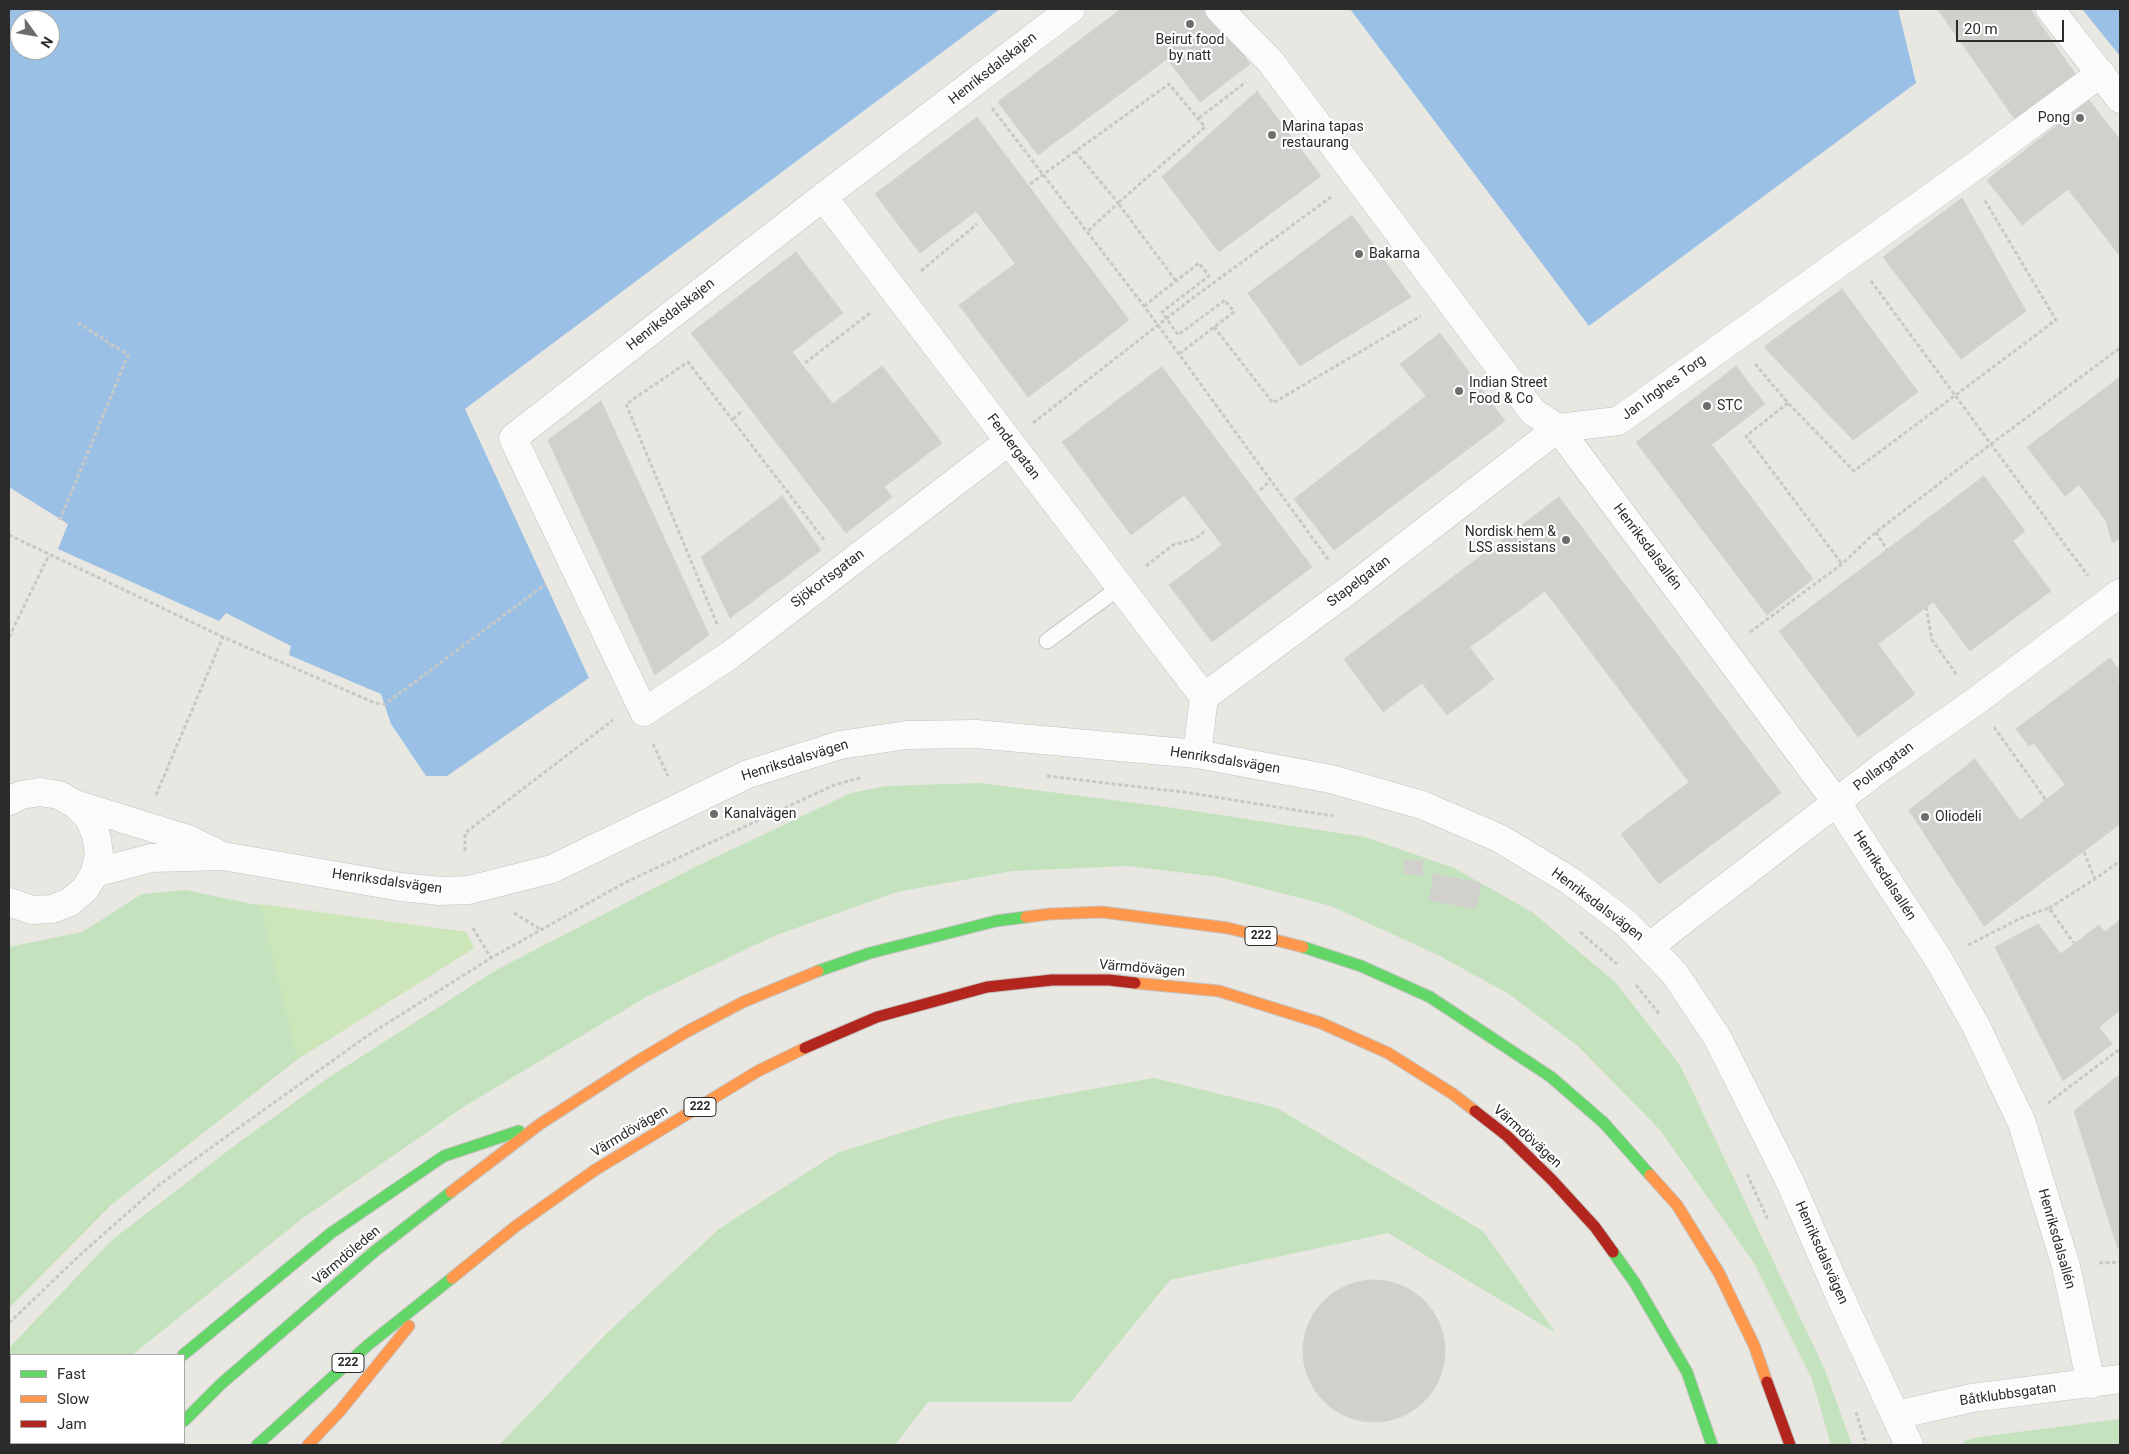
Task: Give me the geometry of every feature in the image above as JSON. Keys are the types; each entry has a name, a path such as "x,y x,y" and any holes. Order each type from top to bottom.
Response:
{"main road":[{"name":"222","path":"540,1124 636,1062 743,1002 807,975 870,953 935,935 996,921 1050,914 1102,912 1228,928 1293,944 1361,966 1430,997 1551,1077 1604,1123 1676,1205 1719,1273 1754,1345 1790,1445"},
{"name":"Värmdövägen","path":"442,1285 516,1226 595,1170 758,1071 877,1017 988,987 1052,980 1110,980 1219,991 1321,1023 1388,1053 1453,1094 1507,1136 1552,1180 1595,1227 1635,1283 1687,1372 1712,1445"},
{"path":"184,1354 330,1233 444,1156 540,1124"},
{"name":"Värmdöleden","path":"185,1420 220,1384 375,1251 540,1124"},
{"path":"308,1445 340,1411 442,1285"},
{"name":"222","path":"257,1445 368,1345 442,1285"}],"street":[{"name":"Henriksdalskajen","path":"644,712 513,438 823,197 1071,9"},
{"path":"1219,9 1271,62 1533,412 1558,428"},
{"path":"2050,9 2120,99"},
{"name":"Jan Inghes Torg","path":"1558,428 1618,422 2101,73"},
{"name":"Fendergatan","path":"823,197 1204,697"},
{"name":"Henriksdalsallén","path":"1558,428 1837,803 1939,960 1976,1026 2022,1123 2066,1266 2091,1384"},
{"name":"Stapelgatan","path":"1204,697 1358,583 1558,428"},
{"name":"Sjökortsgatan","path":"644,712 730,655 1009,441"},
{"name":"Pollargatan","path":"1650,946 1882,767 1976,701 2114,598"},
{"path":"1196,754 1204,697"},
{"name":"Henriksdalsvägen","path":"95,873 151,858 223,856 401,887 440,891 469,890 552,869 748,774 840,745 907,735 976,734 1196,754 1331,779 1422,805 1499,838 1572,882 1627,924 1675,974 1717,1037 1790,1182 1838,1292 1909,1445"},
{"name":"Henriksdalsvägen","path":"13,794 40,792 59,795 75,804 188,839 223,856"},
{"path":"12,908 52,909 70,902 85,890 95,873 99,854 96,835 88,818 75,804"},
{"name":"Båtklubbsgatan","path":"1896,1415 1972,1398 2091,1384 2120,1378"}],"lane":[{"path":"1047,641 1120,587"}],"path":[{"path":"1199,118 1249,80"},
{"path":"1030,184 1169,84 1205,127 1087,232"},
{"path":"991,106 1144,306 1328,558"},
{"path":"1075,151 1118,203 1176,281"},
{"path":"1009,441 1167,318 1357,177"},
{"path":"1750,359 1788,403 1854,471 2056,320 1983,197"},
{"path":"917,275 977,224"},
{"path":"1852,254 1991,444 2114,598"},
{"path":"1144,306 1199,263 1209,276 1162,312 1178,334 1225,300 1234,312 1179,354"},
{"path":"805,363 875,309"},
{"path":"1214,328 1273,403 1424,314"},
{"path":"60,520 128,355 77,322"},
{"path":"1725,651 1842,564 1876,532 2120,348"},
{"path":"711,611 626,404 688,362 845,567"},
{"path":"1788,403 1746,436 1842,564"},
{"path":"733,419 743,410"},
{"path":"1260,490 1271,480"},
{"path":"1120,587 1173,545 1195,539 1205,532"},
{"path":"1876,532 1886,550"},
{"path":"9,535 223,636 375,703 385,704 546,584"},
{"path":"9,637 49,555"},
{"path":"1926,608 1932,640 1952,667"},
{"path":"156,795 223,636"},
{"path":"464,851 465,833 618,716 644,712"},
{"path":"653,745 669,777"},
{"path":"2007,745 2046,800"},
{"path":"2084,852 2095,879"},
{"path":"1939,960 2021,918 2049,908 2095,879 2120,860"},
{"path":"2049,908 2074,943"},
{"path":"473,928 491,958"},
{"path":"2022,1123 2120,1049"}],"green space":[{"path":"980,783 1174,808 1365,837 1454,868 1532,912 1615,982 1680,1065 1825,1370 1852,1445 1831,1445 1812,1379 1754,1263 1660,1130 1578,1046 1509,994 1438,955 1331,906 1219,877 1128,866 1013,871 897,892 774,936 646,997 465,1106 303,1218 133,1354 10,1354 10,1444 40,1444 9,1445 9,1348 112,1240 238,1143 331,1076 498,969 697,866 851,793 886,786"},
{"path":"186,890 251,904 466,932 474,948 298,1059 111,1205 9,1308 9,947 82,932 142,894"},
{"path":"260,904 466,932 474,948 298,1059"},
{"path":"1154,1078 1277,1108 1483,1231 1556,1333 1388,1233 1170,1280 1071,1402 928,1402 895,1445 499,1445 605,1335 719,1229 837,1153 942,1120 1015,1103"},
{"path":"2120,1419 2120,1445 1962,1445 1965,1441 1979,1437"}],"water":[{"path":"9,9 1000,9 465,409 589,678 447,776 426,776 391,724 381,694 289,655 291,646 226,613 219,621 58,549 68,524 9,487"},
{"path":"1350,9 1898,9 1916,83 1589,326"},
{"path":"2082,9 2120,9 2120,56"}],"building":[{"path":"1121,9 1209,9 1250,64 1200,102 1167,59 1038,155 998,102"},
{"path":"1941,9 2030,9 2081,82 2019,125 1939,11"},
{"path":"1257,91 1321,176 1219,252 1162,177"},
{"path":"2089,100 2120,140 2120,256 2033,144"},
{"path":"977,117 1022,177 920,253 875,194"},
{"path":"2033,144 2068,189 2022,225 1987,180"},
{"path":"1022,177 1129,320 1093,348 1024,257 1015,263 976,211"},
{"path":"1962,198 2026,311 1961,359 1883,257"},
{"path":"1352,215 1411,297 1300,366 1248,293"},
{"path":"796,252 843,313 738,393 691,333"},
{"path":"1024,257 1093,348 1028,397 959,305"},
{"path":"1842,289 1918,392 1853,440 1764,347"},
{"path":"1440,333 1505,421 1334,550 1294,499 1426,396 1400,364"},
{"path":"792,352 833,404 825,410 892,497 846,533 738,393"},
{"path":"882,366 942,443 884,487 825,410"},
{"path":"1736,366 1765,404 1711,445 1683,407"},
{"path":"1162,367 1269,510 1222,545 1184,495 1196,486 1127,393"},
{"path":"2120,377 2120,437 2071,474 2079,485 2065,496 2027,447"},
{"path":"1127,393 1196,486 1131,535 1062,442"},
{"path":"601,401 709,635 655,675 548,440"},
{"path":"1683,407 1813,579 1767,615 1636,442"},
{"path":"2120,437 2120,539 2112,542 2106,521 2071,474"},
{"path":"1984,476 2025,531 2013,541 2003,528 1923,588 1933,602 1878,644 1836,588"},
{"path":"782,496 821,550 730,618 701,557"},
{"path":"1559,497 1781,793 1659,884 1621,834 1689,782 1545,591 1383,712 1344,659"},
{"path":"1269,510 1312,567 1212,642 1169,585"},
{"path":"2003,528 2051,591 1970,651 1923,588"},
{"path":"1836,588 1915,694 1858,737 1779,631"},
{"path":"1470,648 1494,679 1447,715 1422,683"},
{"path":"2110,658 2120,671 2120,677 2117,680 2120,684 2120,757 2072,794 2034,743 2029,746 2016,729"},
{"path":"2120,757 2120,824 2057,871 2020,820 2065,785 2072,794"},
{"path":"1975,759 2057,871 1984,926 1909,810"},
{"path":"1405,860 1423,861 1422,876 1403,873"},
{"path":"1434,874 1481,883 1476,909 1429,900"},
{"path":"2120,920 2120,1010 2099,1027 2112,1044 2063,1081 1995,947 2038,924 2061,954 2099,925 2105,932"},
{"path":"2120,1074 2120,1247 2118,1249 2074,1111"},
{"path":"1374,1280 1388,1281 1401,1285 1424,1301 1440,1324 1444,1337 1444,1365 1440,1378 1424,1401 1401,1417 1388,1421 1374,1422 1360,1421 1347,1417 1324,1401 1308,1378 1304,1365 1303,1351 1304,1337 1308,1324 1324,1301 1347,1285 1360,1281"}],"traffic: fast":[{"path":"818,971 870,953 996,921 1026,917"},
{"path":"1303,947 1361,966 1430,997 1551,1077 1604,1123 1650,1175"},
{"path":"184,1354 331,1233 444,1156 519,1131"},
{"path":"185,1420 221,1384 375,1251 451,1192"},
{"path":"1613,1252 1635,1283 1687,1372 1712,1445"},
{"path":"257,1445 368,1345 452,1278"}],"traffic: slow":[{"path":"1026,917 1102,912 1228,928 1303,947"},
{"path":"451,1192 540,1124 636,1062 688,1031 743,1002 818,971"},
{"path":"1135,983 1219,991 1321,1023 1388,1053 1453,1094 1475,1111"},
{"path":"452,1278 516,1226 595,1170 758,1071 805,1048"},
{"path":"1650,1175 1677,1205 1719,1273 1754,1345 1767,1382"},
{"path":"308,1445 340,1411 409,1326"}],"traffic: jam":[{"path":"805,1048 877,1017 987,987 1052,980 1109,980 1135,983"},
{"path":"1475,1111 1507,1136 1552,1180 1595,1227 1613,1252"},
{"path":"1767,1382 1790,1445"}],"place":[{"name":"Beirut food by natt","path":"1190,24"},
{"name":"Pong","path":"2080,118"},
{"name":"Marina tapas restaurang","path":"1272,135"},
{"name":"Bakarna","path":"1359,254"},
{"name":"Indian Street Food & Co","path":"1459,391"},
{"name":"STC","path":"1707,406"},
{"name":"Nordisk hem & LSS assistans","path":"1566,540"},
{"name":"Kanalvägen","path":"714,814"},
{"name":"Oliodeli","path":"1925,817"}]}
